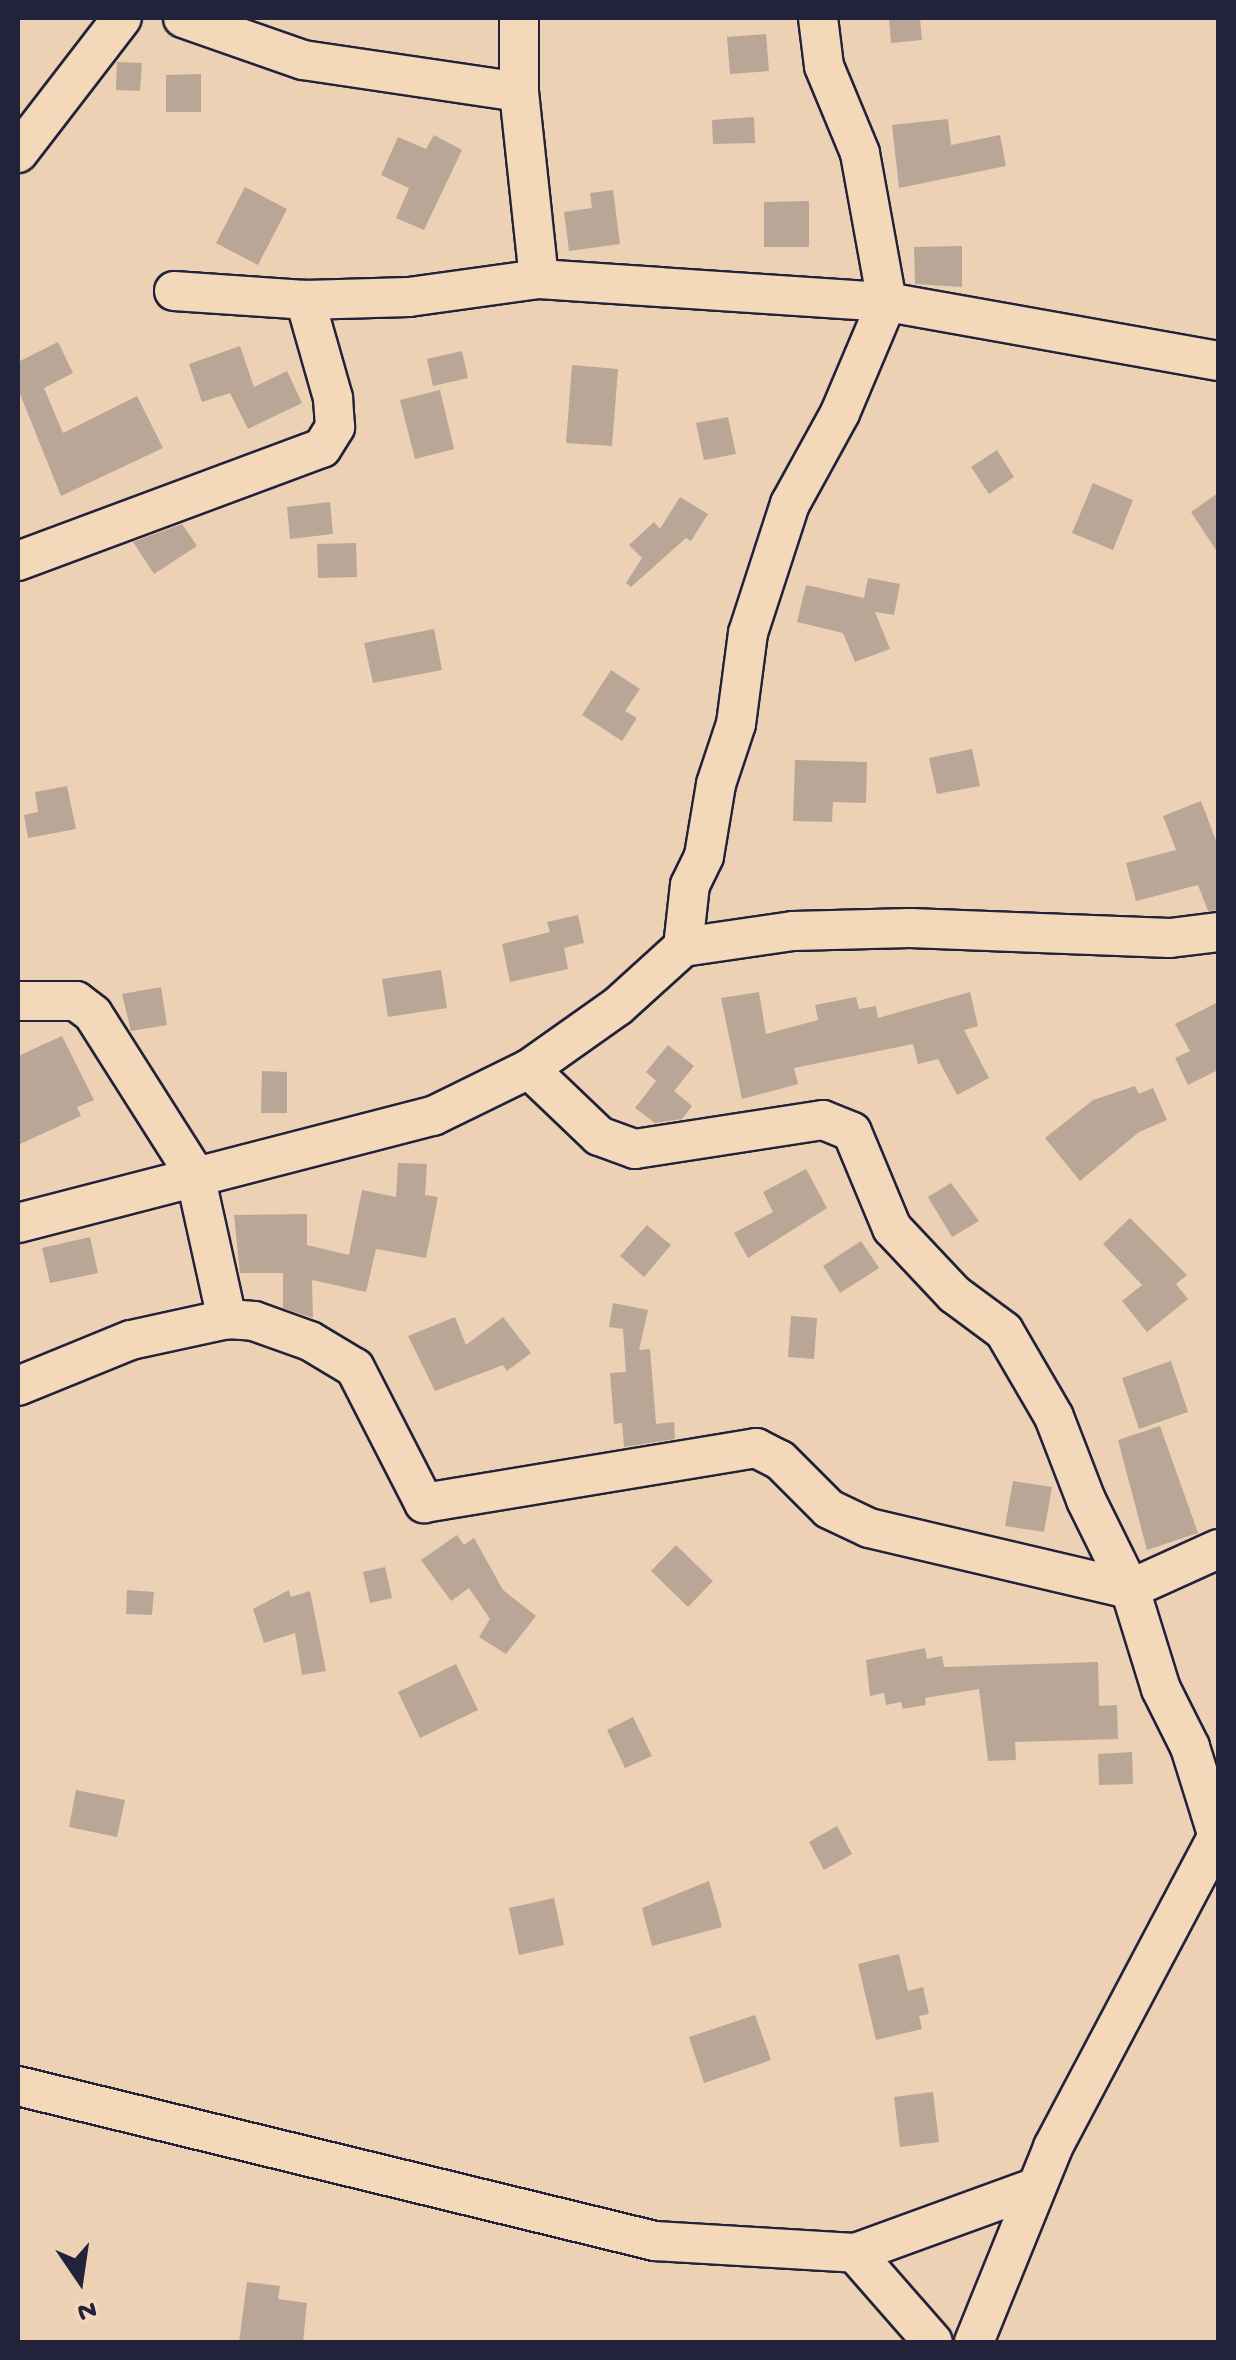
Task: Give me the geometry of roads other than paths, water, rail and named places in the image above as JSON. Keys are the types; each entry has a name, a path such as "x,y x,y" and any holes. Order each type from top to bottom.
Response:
{"street":[{"path":"18,154 122,18"},
{"path":"183,18 302,60 518,92"},
{"path":"519,18 518,92 539,279"},
{"path":"683,947 690,885 704,856 716,784 736,724 748,633 790,504 840,413 887,302 860,153 824,66 818,18"},
{"path":"174,291 306,300 409,297 539,279 887,302 1218,361"},
{"path":"18,561 322,448 335,426 333,398 306,300"},
{"path":"18,1223 432,1116 529,1069 618,1006 683,947 813,931 1022,928 1170,938 1218,932"},
{"path":"18,1001 76,1001 93,1014 195,1175 227,1319"},
{"path":"529,1069 599,1136 635,1149 822,1120 852,1132 892,1228 954,1294 1004,1331 1054,1417 1086,1500 1130,1588 1218,1837 1034,2188 974,2342"},
{"path":"18,1386 131,1340 227,1319 254,1320 310,1341 354,1368 424,1503 756,1448 780,1460 828,1508 868,1528 1130,1588 1218,1549"},
{"path":"18,2086 655,2241 855,2253 1034,2188"},
{"path":"855,2253 934,2342"}]}
